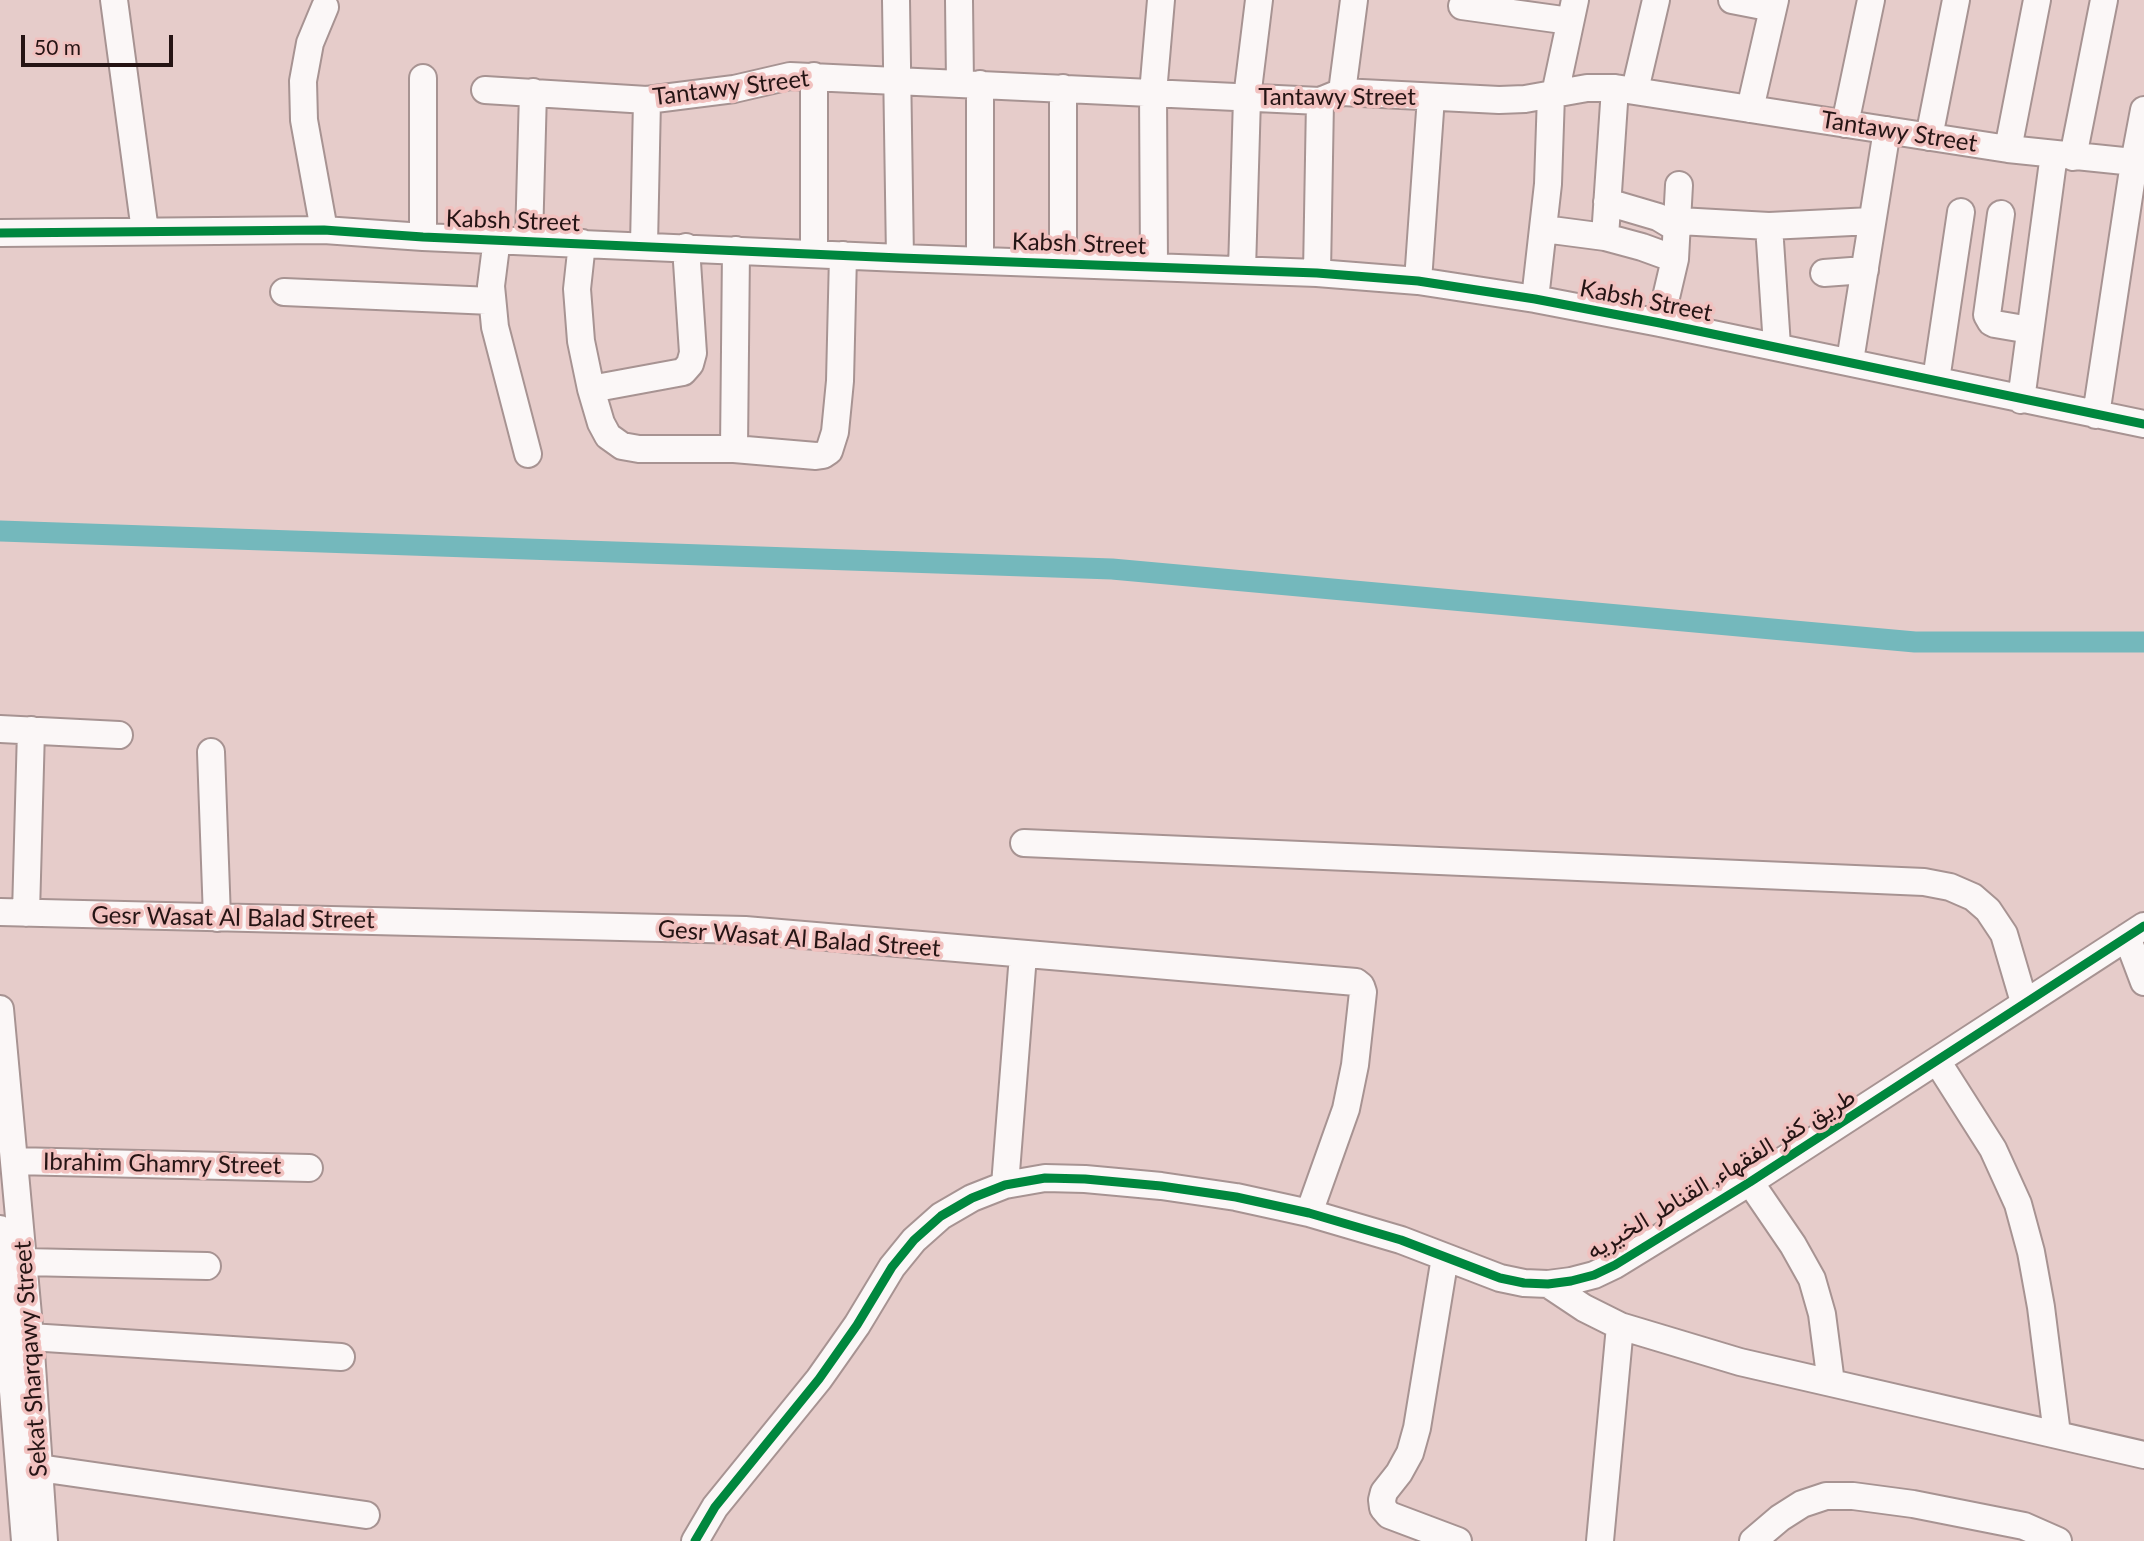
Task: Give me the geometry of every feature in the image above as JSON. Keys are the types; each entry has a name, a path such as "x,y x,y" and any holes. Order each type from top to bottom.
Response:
{"street":[{"path":"114,0 145,231"},
{"path":"896,0 900,258"},
{"path":"959,0 970,83 980,260"},
{"path":"1154,265 1153,93 1161,0"},
{"path":"1242,270 1247,98 1259,0"},
{"path":"1317,273 1331,97 1354,0"},
{"path":"1605,237 1607,202 1625,89 1656,0"},
{"path":"1732,0 1774,4 1750,109"},
{"path":"1845,124 1871,0"},
{"path":"1929,137 1956,0"},
{"path":"2008,149 2037,0"},
{"path":"2021,400 2030,330 2063,155 2104,0"},
{"path":"1462,6 1572,11 1553,94 1544,229 1535,299"},
{"path":"324,230 304,120 303,81 310,43 325,7"},
{"name":"Tantawy Street","path":"485,90 646,100 734,89 790,76 898,79 1247,98 1431,97 1499,100 1587,88 1625,89 2008,149 2139,163"},
{"path":"814,76 814,254"},
{"path":"423,78 423,237"},
{"path":"1063,88 1063,263"},
{"path":"529,240 533,92"},
{"path":"1418,281 1431,97"},
{"path":"644,245 646,100"},
{"path":"2096,415 2139,163 2144,110"},
{"path":"1850,361 1886,130"},
{"path":"1660,323 1675,259 1679,185"},
{"path":"1607,202 1678,225 1769,226 1872,222"},
{"path":"1936,380 1961,212"},
{"path":"2001,215 1986,315 1991,323 2030,330"},
{"path":"1769,226 1776,346"},
{"path":"1544,229 1605,237 1675,259"},
{"name":"Kabsh Street","path":"0,233 324,230 423,237 497,238 900,258 1154,265 1418,281 1535,299 1660,323 2144,424"},
{"path":"497,238 491,286 495,327 528,454"},
{"path":"582,243 577,289 581,341 591,389 608,436 622,446 639,449 734,449 816,456 829,451 835,432 840,381 843,255"},
{"path":"591,389 683,372 691,364 693,353 686,247"},
{"path":"734,449 736,250"},
{"path":"1824,273 1865,270"},
{"path":"284,292 492,301"},
{"path":"0,729 119,735"},
{"path":"26,913 32,730"},
{"path":"211,752 216,918"},
{"path":"1024,843 1924,882 1950,887 1973,897 1988,910 2004,934 2024,1002"},
{"name":"Gesr Wasat Al Balad Street","path":"0,912 745,930 1349,981 1361,986 1355,1065 1346,1110 1309,1213"},
{"path":"2136,932 2144,982"},
{"name":"طريق كفر الفقهاء, القناطر الخيريه","path":"695,1541 715,1507 819,1380 892,1267 914,1240 941,1216 972,1198 1005,1185 1045,1178 1148,1185 1236,1197 1309,1213 1401,1240 1500,1278 1524,1283 1548,1284 1594,1275 1615,1265 1750,1182 2024,1002 2136,932"},
{"path":"1005,1185 1023,955"},
{"name":"Sekat Sharqawy Street","path":"0,1009 24,1262 13,1336 7,1415 24,1541"},
{"path":"1937,1061 1993,1149 2018,1204 2031,1252 2057,1434"},
{"name":"Ibrahim Ghamry Street","path":"14,1161 309,1168"},
{"path":"1750,1182 1793,1245 1812,1279 1822,1314 1831,1383"},
{"name":"Sekat Sharqawy Street","path":"0,1231 13,1336 39,1468 44,1541"},
{"path":"1445,1257 1417,1428 1410,1453 1384,1492 1382,1500 1383,1508 1389,1514 1458,1541"},
{"path":"24,1262 207,1266"},
{"path":"1548,1284 1584,1308 1620,1326 1740,1362 2144,1455"},
{"path":"1600,1541 1620,1326"},
{"path":"13,1336 341,1357"},
{"path":"39,1468 366,1515"},
{"path":"1754,1541 1780,1518 1802,1504 1826,1496 1853,1496 1913,1504 2024,1526 2058,1541"}],"waterway":[{"path":"0,531 1112,569 1915,642 2144,642"}],"cycle path":[{"path":"0,233 324,230 423,237 900,258 1317,273 1418,281 1535,299 1660,323 2144,424"},
{"path":"695,1541 715,1507 819,1379 857,1325 892,1267 914,1240 941,1216 972,1198 1005,1185 1045,1178 1161,1186 1236,1197 1309,1213 1401,1240 1500,1278 1524,1283 1571,1281 1594,1275 1615,1265 1750,1182 2144,926"}]}
